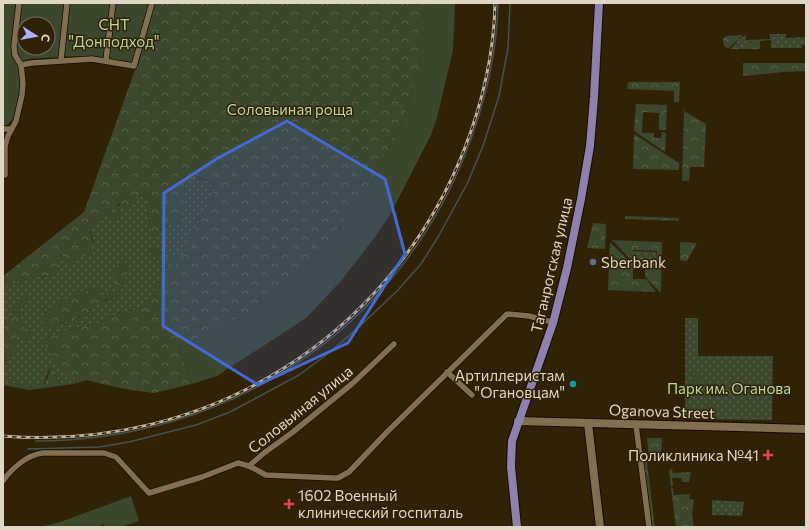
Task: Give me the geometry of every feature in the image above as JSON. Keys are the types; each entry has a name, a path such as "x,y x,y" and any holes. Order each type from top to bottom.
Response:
{"main road":[{"name":"Таганрогская улица","path":"592,80 594,3"},
{"name":"Таганрогская улица","path":"517,527 511,467 512,441 516,421 529,380 551,322 562,267 583,158 599,3"},
{"name":"Таганрогская улица","path":"511,527 506,453 507,440 516,421"},
{"name":"Oganova Street","path":"516,421 806,429"},
{"path":"588,423 600,527"}],"street":[{"path":"5,175 5,146 11,129 16,121 23,83 21,65 15,55 14,46 19,3"},
{"path":"61,60 67,3"},
{"path":"106,60 114,3"},
{"path":"21,65 31,62 92,59 106,60 134,66 152,3"},
{"path":"3,129 11,129"},
{"path":"249,466 266,475 341,477 348,472 507,314 530,316 551,322"},
{"name":"Соловьиная улица","path":"3,481 26,458 34,454 43,453 104,453 111,455 116,457 149,493 202,477 238,463 249,466 354,383 394,344"},
{"path":"447,372 472,395"},
{"path":"636,424 649,527"}],"highlighted area":[{"path":"287,121 385,179 405,254 348,343 258,385 163,326 164,193 218,158"}],"green space":[{"name":"СНТ \"Донподход\"","path":"3,3 155,3 136,67 75,56 29,59 19,66 21,94 15,115 8,124 3,126"},
{"name":"Соловьиная роща","path":"155,3 425,3 421,37 421,59 402,123 369,187 333,236 294,276 271,297 227,326 179,348 192,384 154,393 119,388 86,380 74,384 29,390 3,385 3,381 26,386 43,386 48,377 50,367 56,372 59,382 63,385 74,383 77,379 59,365 44,344 50,336 98,323 123,311 137,310 145,305 154,294 156,285 168,277 176,264 159,261 149,252 153,248 170,255 185,255 188,242 209,202 213,198 215,183 203,179 186,169 184,181 185,199 180,216 187,220 188,224 186,226 175,222 152,236 148,215 147,198 139,195 129,211 119,204 116,207 120,220 113,219 104,214 89,229 96,250 69,263 62,255 57,259 58,272 53,276 34,277 3,286 3,276 84,212 136,67"},
{"path":"425,3 455,3 453,50 437,118 431,135 391,213 375,237 341,281 306,318 217,376 192,384 179,348 227,326 271,297 333,236 369,187 402,123 421,59 421,37"},
{"path":"770,34 786,34 786,38 806,37 806,45 802,45 802,48 771,48 771,40 745,43 745,48 738,48 737,39 740,39 745,35 746,40 770,39"},
{"path":"743,35 729,48 724,46 723,39 726,36"},
{"path":"737,42 738,48 745,48 745,43 760,42 760,49 730,49"},
{"path":"743,63 806,63 806,71 743,76"},
{"path":"628,82 680,82 679,102 674,102 674,91 627,89"},
{"path":"636,104 667,105 666,130 659,130 659,113 643,112 642,133 654,133 654,138 661,138 662,132 666,133 665,152 634,131"},
{"path":"684,111 706,124 704,167 690,167 689,181 682,181"},
{"path":"634,134 679,163 679,170 633,169"},
{"path":"186,168 199,178 215,183 214,193 188,242 185,256 170,255 153,248 149,252 159,261 176,264 168,277 156,285 154,294 145,305 137,310 123,311 98,323 50,336 44,344 59,365 77,379 74,383 63,385 59,382 56,372 50,367 43,386 26,386 3,381 3,361 7,360 16,336 11,333 14,328 18,333 26,333 19,310 26,304 14,308 13,316 3,325 3,286 34,277 53,276 58,272 57,259 94,242 89,229 104,214 113,219 120,220 116,207 139,195 147,198 148,215 152,236 175,222 186,226 187,220 180,216 185,199 184,181","holes":["92,287 103,289 97,298 119,295 89,307 84,315 77,319 60,323 56,330 43,325 45,312 62,301 83,294"]},
{"path":"625,216 679,218 679,221 625,219"},
{"path":"593,223 606,224 605,249 587,248"},
{"path":"612,240 662,242 661,293 645,277 646,261 656,261 657,251 633,250 633,260 631,260"},
{"path":"610,242 630,262 633,263 633,279 646,279 656,292 608,290"},
{"path":"680,242 697,243 687,261 680,260"},
{"path":"633,251 656,252 656,261 633,260"},
{"path":"120,262 126,262 130,265 123,288 121,290 114,287 114,274"},
{"path":"100,286 103,289 98,298 110,291 117,292 119,295 117,299 113,297 105,300 102,305 97,304 94,308 89,307 91,313 90,315 85,315 75,319 75,323 73,325 70,325 68,321 60,323 56,330 43,325 41,318 62,301 76,293 83,294 92,287"},
{"path":"26,296 29,299 19,310 26,332 32,331 34,337 23,341 14,328 11,333 16,336 17,340 13,353 9,358 3,361 3,325 13,316 14,309 18,302"},
{"name":"Парк им. Оганова","path":"685,318 698,318 698,356 773,356 772,420 685,419"},
{"path":"693,374 702,374 701,391 692,390"},
{"path":"647,438 662,438 661,458 649,459"},
{"path":"647,462 655,527 651,527 642,463"},
{"path":"670,469 672,469 673,473 691,472 689,482 682,482 681,478 672,478 673,486 671,487"},
{"path":"671,488 673,488 674,495 690,494 689,499 694,500 692,515 694,527 676,527"},
{"path":"131,496 139,521 121,527 106,527 103,524 98,527 40,527 63,521"},
{"path":"712,500 744,502 742,516 712,515"}],"waterway":[{"path":"36,441 106,436 174,421 237,397 296,364 348,323 395,275 434,218 465,155 484,99 495,42 498,3"},
{"path":"28,449 99,447 129,442 196,425 230,412 299,375 329,353 361,325 397,291 421,264 438,237 467,184 483,146 499,96 508,48 510,3"}],"railway":[{"path":"3,436 78,436 150,425 218,402 281,370 338,328 389,277 431,217 464,150 476,115 486,78 492,41 495,3"}],"place":[{"name":"Sberbank","path":"593,262"},
{"name":"Артиллеристам \"Огановцам\"","path":"573,384"},
{"name":"Поликлиника №41","path":"768,455"},
{"name":"1602 Военный клинический госпиталь","path":"289,504"}]}
